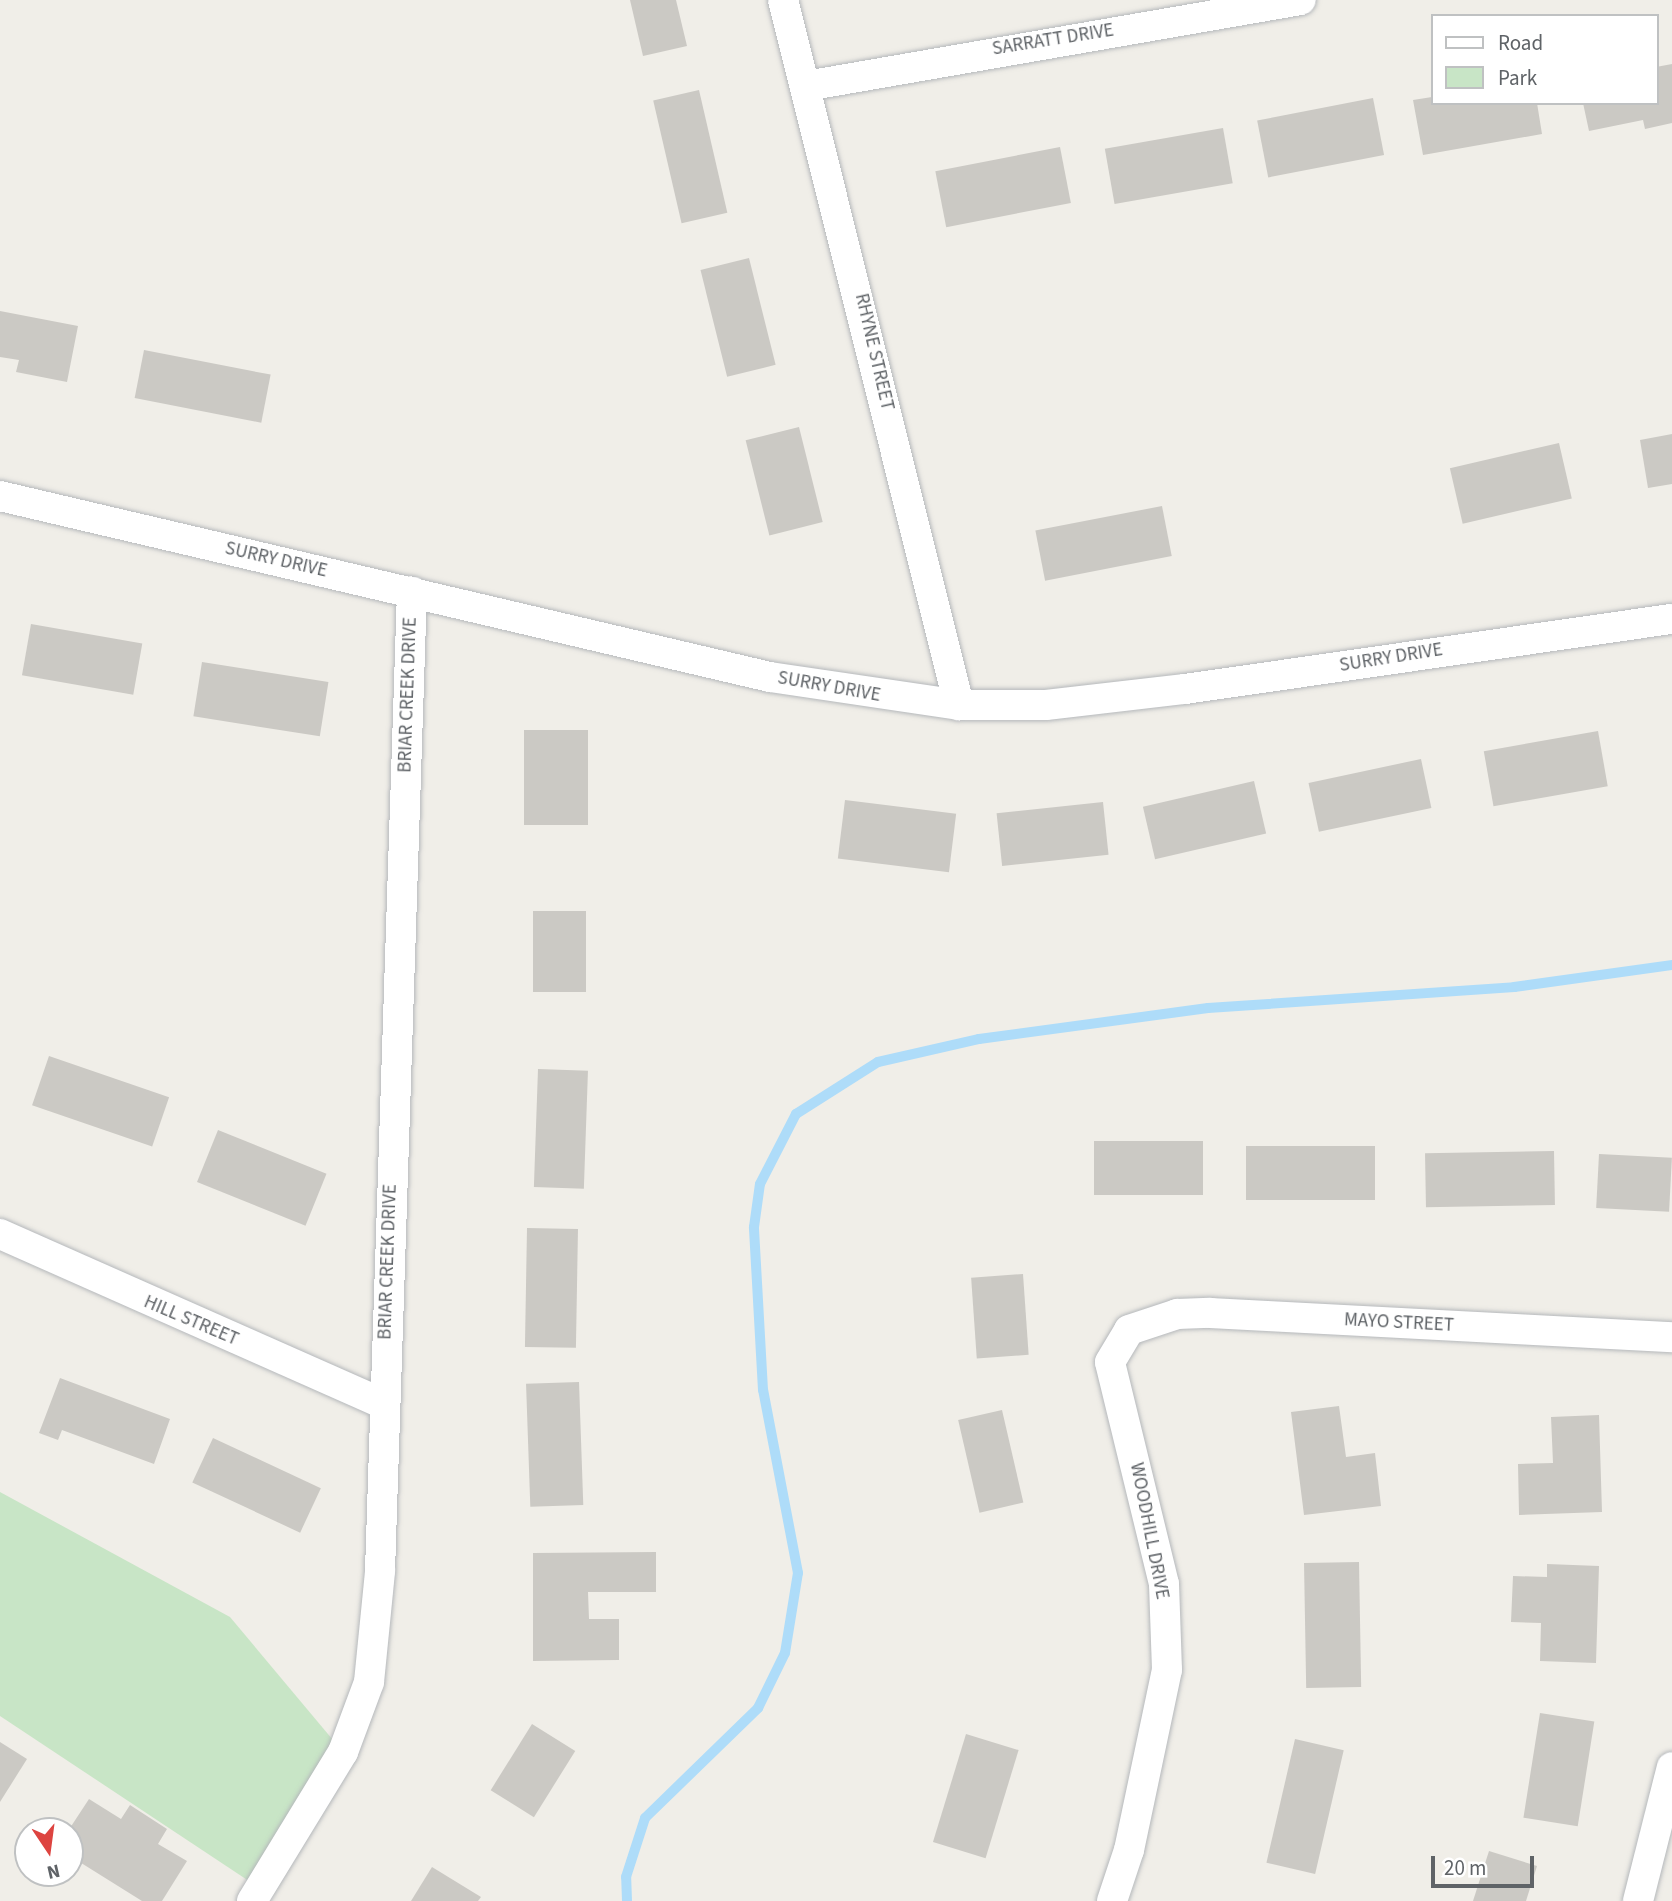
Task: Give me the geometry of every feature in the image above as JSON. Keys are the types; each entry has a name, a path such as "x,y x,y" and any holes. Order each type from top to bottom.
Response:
{"street":[{"name":"RHYNE STREET","path":"783,0 959,705"},
{"name":"SARRATT DRIVE","path":"806,86 1301,0"},
{"name":"SURRY DRIVE","path":"0,496 771,677 959,705 1046,705 1185,689 1672,619"},
{"name":"BRIAR CREEK DRIVE","path":"252,1901 343,1752 369,1682 383,1404 412,592"},
{"name":"HILL STREET","path":"0,1234 383,1404"},
{"name":"MAYO STREET","path":"1129,1330 1177,1314 1210,1313 1672,1337"},
{"name":"WOODHILL DRIVE","path":"1112,1901 1129,1850 1167,1670 1164,1584 1110,1362 1129,1330"},
{"path":"1638,1901 1672,1767"}],"green space":[{"path":"0,1492 230,1617 343,1752 267,1893 0,1716"}],"building":[{"path":"630,0 676,0 687,46 643,56"},
{"path":"1672,64 1672,123 1645,129 1643,120 1589,131 1583,105 1658,105 1658,67"},
{"path":"699,90 727,213 682,223 653,101"},
{"path":"1430,97 1430,105 1537,105 1542,134 1423,155 1413,100"},
{"path":"1373,98 1384,155 1268,177 1257,121"},
{"path":"1223,128 1233,183 1115,204 1105,149"},
{"path":"1060,147 1071,203 946,227 935,171"},
{"path":"749,258 776,365 727,377 700,270"},
{"path":"0,311 78,326 67,382 16,372 19,360 0,357"},
{"path":"144,350 271,375 261,423 135,398"},
{"path":"799,427 823,522 769,535 746,440"},
{"path":"1672,434 1672,484 1648,488 1640,440"},
{"path":"1559,443 1572,499 1463,524 1450,468"},
{"path":"1162,506 1172,556 1045,581 1035,531"},
{"path":"31,624 142,644 133,695 22,675"},
{"path":"202,662 328,682 320,736 193,716"},
{"path":"524,730 588,730 588,825 524,825"},
{"path":"1598,731 1608,786 1493,806 1484,751"},
{"path":"1421,759 1431,808 1319,832 1309,783"},
{"path":"1254,781 1266,834 1155,859 1143,807"},
{"path":"845,800 956,814 949,872 838,859"},
{"path":"1103,802 1109,855 1002,866 997,813"},
{"path":"533,911 586,911 586,992 533,992"},
{"path":"49,1056 169,1097 152,1147 32,1105"},
{"path":"538,1069 588,1071 584,1189 534,1187"},
{"path":"218,1130 326,1174 306,1226 197,1182"},
{"path":"1094,1141 1203,1141 1203,1195 1094,1195"},
{"path":"1246,1146 1375,1146 1375,1200 1246,1200"},
{"path":"1554,1151 1555,1205 1426,1207 1425,1153"},
{"path":"1599,1154 1672,1158 1669,1212 1596,1208"},
{"path":"527,1228 578,1229 576,1348 525,1347"},
{"path":"1023,1274 1029,1355 977,1358 971,1278"},
{"path":"60,1378 170,1419 154,1464 62,1430 58,1440 39,1433"},
{"path":"579,1382 583,1505 530,1507 526,1384"},
{"path":"1339,1406 1346,1457 1375,1453 1381,1506 1304,1515 1291,1412"},
{"path":"1002,1410 1023,1503 980,1513 958,1420"},
{"path":"1599,1415 1602,1512 1519,1515 1518,1464 1553,1463 1551,1417"},
{"path":"213,1438 321,1488 300,1533 192,1482"},
{"path":"656,1552 656,1592 588,1592 589,1619 619,1619 619,1660 533,1661 533,1553"},
{"path":"1359,1562 1361,1687 1306,1688 1304,1563"},
{"path":"1547,1564 1599,1566 1596,1663 1540,1661 1541,1623 1511,1622 1513,1576 1547,1577"},
{"path":"1540,1713 1594,1722 1578,1826 1523,1818"},
{"path":"532,1724 575,1751 534,1817 491,1790"},
{"path":"966,1734 1019,1750 986,1858 933,1842"},
{"path":"1295,1739 1344,1750 1315,1874 1266,1863"},
{"path":"0,1742 27,1759 0,1802"},
{"path":"89,1799 121,1819 130,1805 167,1829 158,1844 187,1861 162,1901 142,1901 84,1865 84,1817 77,1817"},
{"path":"1489,1851 1537,1866 1526,1901 1473,1901"},
{"path":"432,1867 481,1897 478,1901 411,1901"}],"waterway":[{"path":"627,1901 626,1877 645,1818 758,1708 785,1653 798,1573 763,1390 754,1227 760,1184 796,1114 878,1062 979,1039 1208,1008 1514,987 1672,965"}]}
